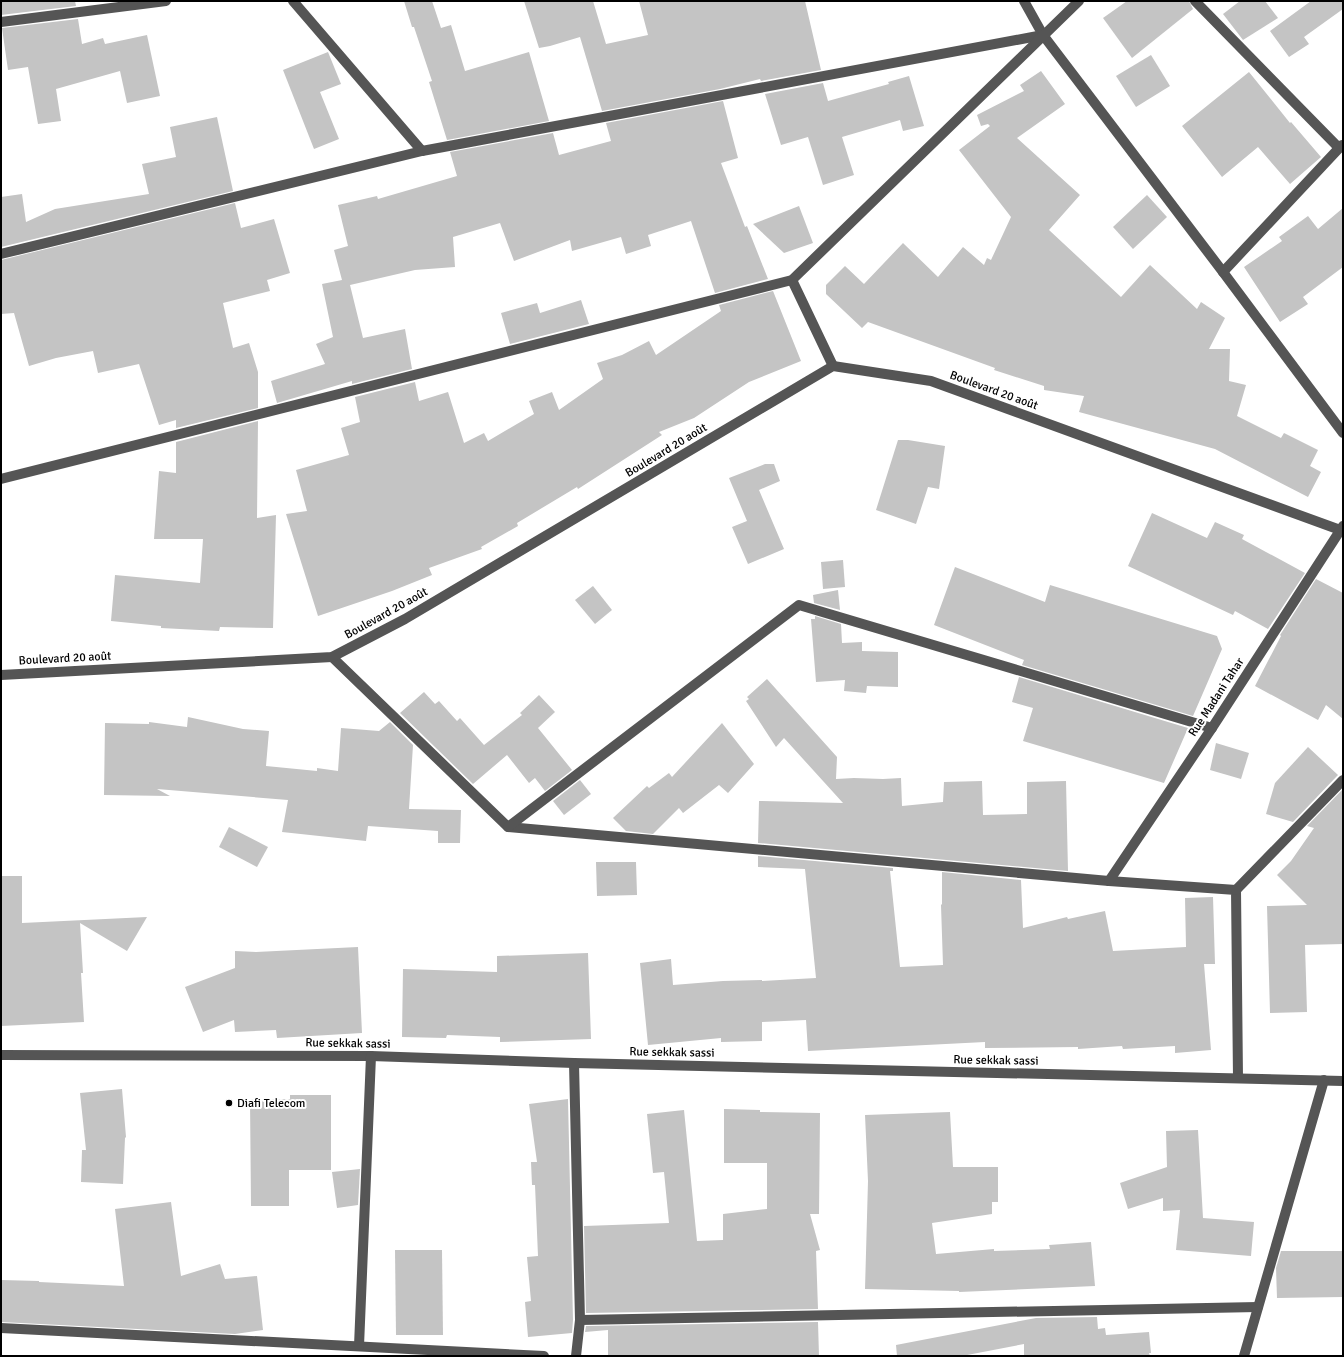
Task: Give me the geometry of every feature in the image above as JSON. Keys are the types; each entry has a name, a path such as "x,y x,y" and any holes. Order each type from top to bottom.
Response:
{"street":[{"path":"1,22 166,1"},
{"path":"293,1 422,151"},
{"path":"1024,1 1043,35 1224,272 1343,433"},
{"path":"1,479 792,280 1079,1"},
{"path":"1195,1 1341,146 1224,272"},
{"path":"1,254 422,151 1043,35"},
{"path":"792,280 833,366"},
{"name":"Boulevard 20 août","path":"1,675 332,657 406,619 833,366 931,381 1342,529"},
{"name":"Rue Madani Tahar","path":"1109,881 1212,728 1342,529"},
{"path":"508,827 800,605 1212,728"},
{"path":"332,657 508,827 1109,881 1236,890"},
{"path":"1238,1078 1236,890 1343,780"},
{"name":"Rue sekkak sassi","path":"1,1055 371,1056 574,1063 1343,1081"},
{"path":"360,1346 371,1056"},
{"path":"574,1063 580,1320 576,1356"},
{"path":"1244,1356 1324,1080"},
{"path":"580,1320 1258,1307"},
{"path":"1,1328 544,1356"},
{"path":"331,1345 331,1356"}],"building":[{"path":"1,1 75,1 76,6 1,15"},
{"path":"404,1 432,1 441,28 451,25 465,71 529,52 549,121 447,140 429,82 432,81"},
{"path":"524,1 593,1 606,44 648,35 639,1 805,1 821,70 761,81 760,79 720,89 602,111 580,37 539,48"},
{"path":"1127,1 1189,1 1193,9 1132,58 1103,18"},
{"path":"1240,1 1265,1 1278,18 1243,40 1223,14"},
{"path":"1311,1 1343,1 1343,9 1304,37 1309,44 1289,57 1270,31"},
{"path":"78,19 82,44 103,38 105,44 147,35 160,96 127,103 120,71 56,89 61,121 38,124 28,67 8,70 2,28"},
{"path":"328,52 341,84 320,92 339,139 314,149 283,70"},
{"path":"1151,55 1170,86 1136,107 1116,76"},
{"path":"1041,71 1065,104 1017,138 1080,195 1049,230 1121,297 1150,265 1197,309 1201,302 1225,318 1209,349 1230,349 1229,381 1246,385 1237,416 1281,438 1284,433 1318,450 1310,466 1321,472 1308,497 1215,449 1079,412 1084,396 1044,390 1044,386 994,370 995,368 868,322 862,328 826,294 826,285 845,266 864,284 903,243 938,277 963,247 984,265 987,258 991,260 1011,217 959,150 990,126 988,124 981,126 977,115 1024,91 1020,85"},
{"path":"1249,72 1290,123 1291,122 1321,157 1290,184 1258,147 1222,177 1182,126"},
{"path":"909,76 924,126 903,131 900,120 842,137 854,175 823,185 808,137 781,145 765,94 823,83 828,101 889,84 888,82"},
{"path":"723,101 738,158 721,163 745,227 747,226 768,279 715,293 691,221 648,235 651,246 626,254 621,237 572,251 570,240 514,261 500,223 453,237 455,267 415,270 350,285 363,338 405,329 412,369 352,384 352,381 277,403 271,381 325,364 316,344 333,337 322,284 342,280 334,250 348,246 338,205 377,196 378,199 457,176 450,152 553,133 559,155 611,141 606,123"},
{"path":"217,117 233,191 1,247 1,197 22,194 26,222 55,209 149,194 142,164 176,157 170,127"},
{"path":"1147,195 1167,217 1133,249 1113,227"},
{"path":"235,203 241,228 274,219 290,273 267,280 270,291 223,303 233,348 249,343 258,372 258,408 176,428 176,420 159,425 139,364 98,373 93,351 56,358 29,366 14,313 1,314 1,260"},
{"path":"799,206 813,243 784,253 753,224"},
{"path":"1343,208 1343,267 1303,297 1308,304 1280,322 1244,267 1282,241 1279,237 1308,216 1318,229"},
{"path":"773,291 801,361 749,382 694,418 659,432 662,435 578,489 577,487 517,523 518,526 481,547 482,549 429,568 432,575 392,591 318,616 286,514 307,511 296,470 349,455 341,428 360,422 355,397 415,382 419,401 448,392 464,443 484,433 488,441 534,414 529,401 552,392 559,410 603,379 597,363 622,355 649,341 656,355 721,311 719,305"},
{"path":"581,300 589,324 510,344 501,313 537,303 540,313"},
{"path":"258,421 257,518 276,515 273,628 220,627 219,631 161,628 161,626 111,621 115,575 200,583 203,539 154,539 159,471 176,473 176,442"},
{"path":"898,440 908,440 945,446 939,489 928,487 916,524 876,510"},
{"path":"765,464 774,464 780,481 759,490 784,549 748,564 732,527 747,521 729,478"},
{"path":"1152,513 1207,538 1215,522 1244,535 1242,539 1305,573 1268,629 1235,611 1233,615 1128,566"},
{"path":"843,560 845,587 823,589 821,562"},
{"path":"955,567 1045,602 1050,585 1217,636 1222,649 1193,716 1022,665 1024,660 934,625"},
{"path":"1316,579 1343,593 1343,719 1326,705 1318,720 1255,686 1281,636 1280,635"},
{"path":"593,586 612,610 595,624 575,600"},
{"path":"838,590 840,610 814,603 813,595"},
{"path":"815,616 841,624 842,643 862,642 862,651 898,652 898,687 867,686 866,693 844,691 845,680 816,682 811,619 815,619"},
{"path":"1019,677 1188,728 1164,783 1023,741 1033,708 1012,702"},
{"path":"767,679 837,757 836,779 901,778 902,806 943,802 944,782 982,781 983,815 1027,814 1027,782 1066,781 1068,871 758,843 759,801 843,803 784,738 776,747 746,701 749,699 747,697"},
{"path":"424,692 435,704 439,701 457,721 460,718 484,745 522,715 520,713 539,695 555,712 538,728 572,770 545,791 535,778 529,783 507,755 473,784 400,713"},
{"path":"188,717 243,729 269,731 266,766 317,771 317,768 338,771 341,728 379,731 390,722 413,745 409,809 461,810 460,843 438,843 438,831 368,826 366,841 282,832 288,800 157,789 170,796 104,795 105,723 149,724 149,722 187,727"},
{"path":"722,723 754,764 728,793 719,785 683,813 679,808 653,834 626,831 613,818 647,786 649,788 669,773 672,777"},
{"path":"1216,743 1249,753 1241,779 1210,770"},
{"path":"1308,747 1338,775 1293,822 1266,814 1275,783"},
{"path":"580,780 591,794 564,815 553,801"},
{"path":"1343,789 1343,944 1305,945 1307,1012 1270,1013 1267,906 1307,905 1277,875 1291,861 1314,828 1307,826"},
{"path":"229,827 268,847 257,867 219,847"},
{"path":"758,856 893,868 893,871 890,871 900,967 943,965 941,905 942,872 1021,880 1023,928 1067,917 1068,919 1105,911 1113,951 1186,947 1185,898 1213,897 1215,964 1204,964 1211,1050 1175,1053 1175,1046 1123,1049 1122,1046 1078,1049 1078,1047 985,1048 985,1042 808,1051 806,1020 762,1022 762,1041 721,1042 721,1038 648,1045 640,963 671,959 673,985 723,981 762,981 816,978 805,869 758,867"},
{"path":"596,862 636,862 637,895 597,896"},
{"path":"1,876 22,876 22,923 147,917 127,951 80,923 84,1022 1,1026"},
{"path":"358,947 362,1033 277,1038 276,1030 235,1032 234,1020 203,1032 185,987 235,968 235,951 256,952"},
{"path":"588,953 591,1039 500,1042 500,1037 447,1035 446,1038 402,1037 403,969 497,972 497,956"},
{"path":"122,1089 126,1137 123,1184 81,1182 82,1150 86,1150 80,1093"},
{"path":"290,1095 331,1095 331,1170 289,1170 289,1206 251,1206 250,1099 290,1099"},
{"path":"568,1099 573,1320 572,1333 528,1337 525,1302 531,1301 527,1257 538,1256 535,1185 532,1185 531,1162 537,1162 529,1104"},
{"path":"724,1109 760,1110 760,1112 820,1113 819,1214 810,1214 820,1250 816,1251 818,1309 586,1313 584,1226 669,1223 664,1172 653,1173 647,1114 684,1110 697,1241 723,1240 723,1214 767,1209 767,1163 724,1163"},
{"path":"950,1112 953,1167 998,1167 998,1202 992,1202 992,1214 932,1223 936,1254 994,1249 994,1251 1050,1249 1049,1245 1091,1242 1095,1286 959,1292 865,1289 868,1181 865,1115"},
{"path":"1198,1130 1203,1218 1254,1222 1251,1256 1176,1250 1180,1210 1163,1211 1163,1198 1128,1209 1120,1183 1167,1167 1166,1131"},
{"path":"360,1169 358,1205 337,1208 332,1172"},
{"path":"171,1202 181,1276 220,1264 225,1279 257,1276 263,1330 235,1334 1,1322 1,1280 124,1286 115,1209"},
{"path":"395,1250 442,1250 443,1335 396,1335"},
{"path":"1281,1251 1343,1251 1343,1297 1277,1298 1276,1268"},
{"path":"1097,1317 1098,1329 1105,1328 1106,1335 1149,1332 1150,1356 1024,1356 1024,1344 962,1356 897,1356 896,1345 1036,1318"},
{"path":"818,1322 819,1356 608,1356 608,1330 585,1332 586,1326"}],"place":[{"name":"Diafi Telecom","path":"229,1103"}]}
